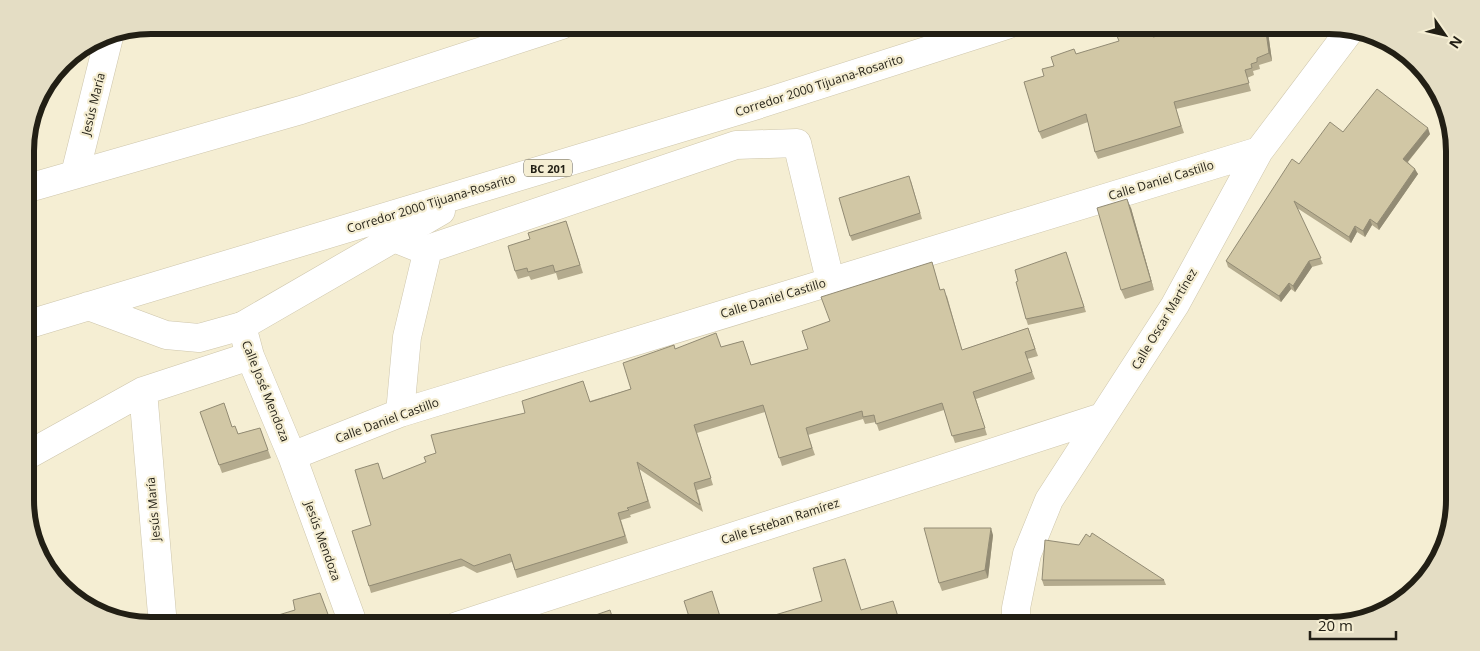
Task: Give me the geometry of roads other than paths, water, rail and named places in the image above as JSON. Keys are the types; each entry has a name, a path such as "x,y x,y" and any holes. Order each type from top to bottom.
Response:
{"main road":[{"path":"34,186 302,110 534,34"},
{"name":"Corredor 2000 Tijuana-Rosarito","path":"34,323 757,105 980,34"},
{"name":"Calle Oscar Martínez","path":"1016,617 1016,608 1028,554 1046,509 1102,417 1175,305 1259,151 1347,35"},
{"name":"Jesús María","path":"75,174 108,42"},
{"path":"394,238 419,248 428,249 736,145 797,143 830,280"},
{"name":"Calle Daniel Castillo","path":"292,456 400,413 830,280 1259,151"},
{"path":"88,306 166,335 199,338 242,326 481,188"},
{"path":"400,413 407,337 428,249"},
{"name":"Calle José Mendoza","path":"242,326 250,356 292,456"},
{"path":"34,452 143,391 250,356"},
{"name":"Jesús María","path":"143,391 162,617"},
{"name":"Calle Esteban Ramírez","path":"485,617 1102,417"},
{"name":"Jesús Mendoza","path":"292,456 351,617"}]}
